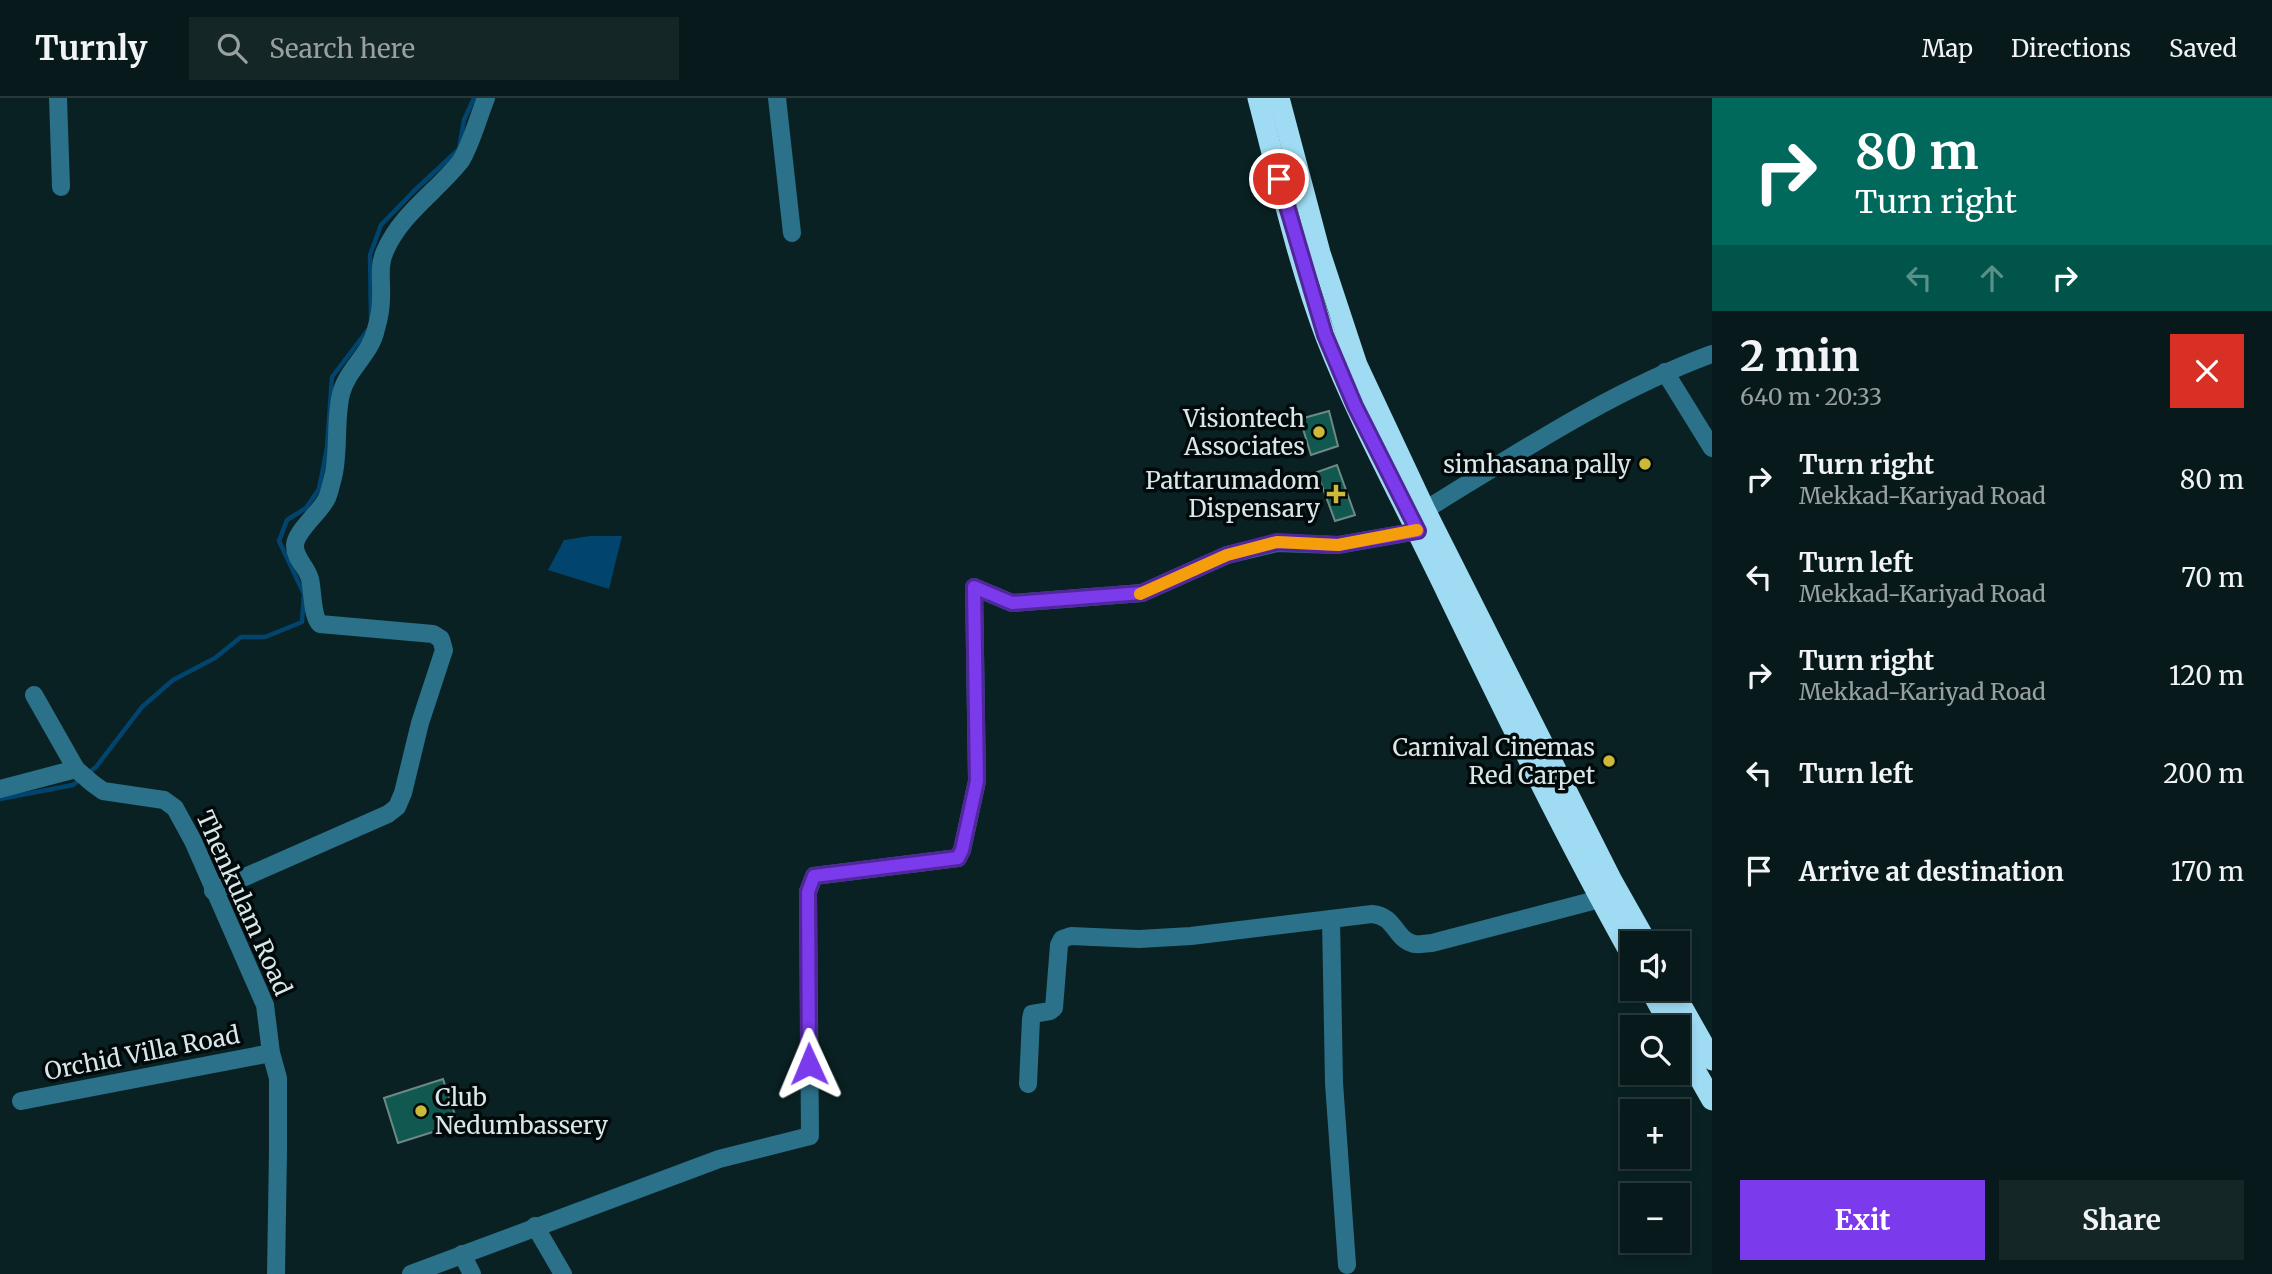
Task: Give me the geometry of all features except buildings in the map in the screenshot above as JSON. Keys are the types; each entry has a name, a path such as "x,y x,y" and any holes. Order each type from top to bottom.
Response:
{"highway":[{"path":"1258,98 1325,335 1355,406 1620,935"},
{"path":"1279,98 1320,253 1357,365 1425,510 1612,881 1640,931"},
{"path":"1679,1001 1712,1060"},
{"path":"1690,1061 1712,1100"}],"street":[{"path":"58,98 61,187"},
{"path":"213,891 388,814 397,807 402,793 420,723 444,650 442,639 433,634 320,624 315,620 308,572 297,557 295,545 297,535 316,515 327,498 334,471 341,393 348,376 373,342 377,327 381,300 380,267 384,252 412,211 462,159 485,98"},
{"path":"777,98 792,233"},
{"path":"1425,510 1568,422 1665,372 1712,354"},
{"path":"1665,372 1712,448"},
{"path":"411,1274 719,1158 810,1136 808,892 814,876 958,858 977,781 974,587 1012,603 1142,593 1227,555 1277,542 1338,545 1418,531"},
{"path":"0,789 76,769 34,695"},
{"name":"Thenkulam Road","path":"76,769 103,791 164,800 175,808 193,841 265,1006 271,1053 278,1078 276,1274"},
{"path":"1028,1084 1032,1014 1054,1008 1059,945 1062,939 1071,936 1139,939 1191,936 1372,914 1382,915 1401,937 1415,944 1432,943 1600,899"},
{"path":"1331,919 1334,1083 1347,1265"},
{"name":"Orchid Villa Road","path":"21,1101 271,1053"},
{"path":"535,1226 563,1274"},
{"path":"462,1254 472,1274"}],"water":[{"path":"590,536 622,536 609,589 548,570 564,540"}],"waterway":[{"path":"371,319 370,255 381,225 459,149 464,120 474,98"},
{"path":"88,773 96,767 142,707 173,680 215,658 241,637 265,637 302,622 304,594 279,541 287,520 306,508 319,489 327,448 332,377 367,331"},
{"path":"0,799 73,785 82,778"}],"slow traffic":[{"path":"1140,594 1227,555 1277,542 1338,545 1417,530"}],"place":[{"name":"Visiontech Associates","path":"1319,432"},
{"name":"simhasana pally","path":"1645,464"},
{"name":"Pattarumadom Dispensary","path":"1336,494"},
{"name":"Carnival Cinemas Red Carpet","path":"1609,761"},
{"name":"Club Nedumbassery","path":"421,1111"}],"route":[{"path":"809,1064 808,892 814,876 958,858 962,850 977,781 974,587 1012,603 1142,593 1227,555 1277,542 1338,545 1418,531 1355,406 1325,335 1279,179"}]}
